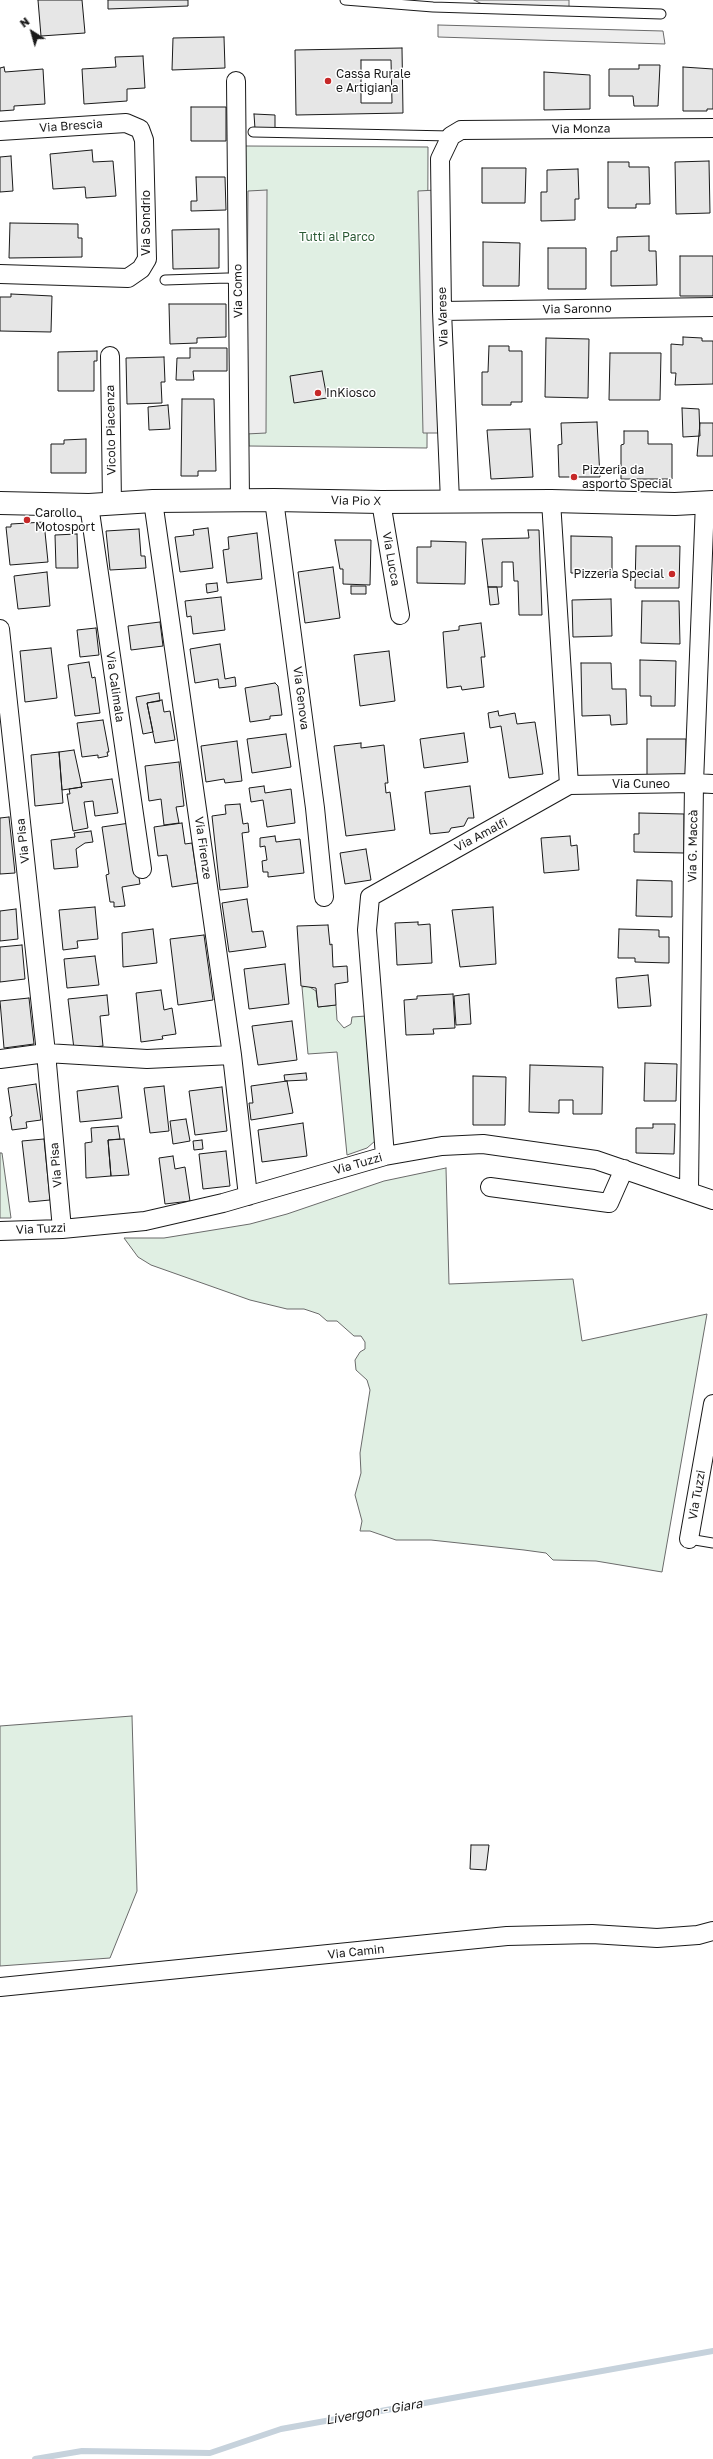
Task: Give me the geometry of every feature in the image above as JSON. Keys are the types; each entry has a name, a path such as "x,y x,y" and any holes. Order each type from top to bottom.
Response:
{"street":[{"name":"Via Como","path":"236,81 240,500"},
{"name":"Via Brescia","path":"0,131 126,123 140,129"},
{"name":"Via Monza","path":"451,136 461,130 713,128"},
{"name":"Via Sondrio","path":"0,274 128,278 141,268 147,259 147,204 144,140 140,129"},
{"name":"Via Varese","path":"450,501 442,311 440,159 451,136"},
{"name":"Via Saronno","path":"442,311 713,307"},
{"name":"Vicolo Piacenza","path":"110,356 112,504"},
{"name":"Via Pio X","path":"0,503 90,505 153,501 240,500 381,502 551,501 675,504 709,502"},
{"name":"Via Genova","path":"274,500 315,808 324,897"},
{"name":"Via Firenze","path":"153,501 232,1055 248,1196"},
{"path":"551,501 569,786"},
{"name":"Via Lucca","path":"381,502 400,615"},
{"name":"Via G. Maccà","path":"689,1190 694,783 709,502"},
{"name":"Via Calimala","path":"90,505 142,869"},
{"name":"Via Pisa","path":"0,629 46,1053 62,1229"},
{"name":"Via Cuneo","path":"569,786 694,783 713,784"},
{"name":"Via Amalfi","path":"385,1156 367,930 370,897 569,786"},
{"path":"0,1059 46,1053 147,1060 232,1055"},
{"name":"Via Tuzzi","path":"0,1231 62,1229 145,1221 248,1196 385,1156 442,1146 483,1144 596,1160 689,1190 713,1200"},
{"path":"490,1187 609,1203 624,1169"},
{"name":"Via Tuzzi","path":"689,1539 713,1404"},
{"name":"Via Camin","path":"0,1987 507,1936 592,1934 657,1938 713,1931"}],"lane":[{"path":"345,0 433,7 661,14"},
{"path":"253,132 451,136"},
{"path":"165,280 227,278 233,279 238,283"},
{"path":"689,1539 713,1543"}],"green space":[{"name":"Tutti al Parco","path":"245,146 428,147 427,448 249,446"},
{"path":"308,986 316,991 318,1007 336,1005 337,1020 344,1028 351,1024 352,1017 366,1016 375,1141 367,1148 347,1155 337,1052 308,1054 302,987"},
{"path":"0,1153 2,1153 11,1218 0,1218"},
{"path":"446,1168 449,1284 573,1279 582,1341 707,1314 662,1572 596,1561 553,1560 546,1553 524,1550 431,1540 396,1540 370,1531 360,1531 362,1521 355,1495 361,1473 360,1453 370,1390 367,1380 356,1370 355,1360 360,1352 365,1349 365,1342 361,1336 354,1336 337,1321 327,1321 319,1314 304,1309 287,1309 250,1300 151,1265 138,1257 124,1238 164,1238 250,1224 287,1214 384,1181"},
{"path":"132,1716 137,1891 110,1958 0,1966 0,1726"}],"shaded area":[{"path":"474,0 569,0 569,10 488,7"},
{"path":"438,25 663,31 665,44 438,37"},
{"path":"267,190 266,433 246,434 248,191"},
{"path":"437,190 443,433 423,433 418,191"}],"building":[{"path":"38,0 82,0 85,33 41,36"},
{"path":"108,0 188,0 188,6 108,9"},
{"path":"224,37 225,68 172,70 173,38"},
{"name":"Cassa Rurale e Artigiana","path":"402,48 403,113 296,115 295,50","holes":["361,60 391,60 392,103 361,103"]},
{"path":"143,56 145,88 127,89 127,101 84,104 82,69 116,67 115,57"},
{"path":"639,65 660,65 658,106 634,106 633,96 609,96 609,69 639,69"},
{"path":"4,67 5,72 43,69 45,104 14,106 14,110 0,111 0,68"},
{"path":"683,67 713,69 713,109 707,109 707,111 683,111"},
{"path":"544,72 590,75 590,109 544,110"},
{"path":"191,107 226,107 226,141 191,141"},
{"path":"254,114 275,115 275,130 255,129"},
{"path":"92,150 93,162 113,161 116,196 86,198 85,187 53,189 50,154"},
{"path":"11,156 13,191 0,192 0,157"},
{"path":"709,161 710,213 676,214 675,162"},
{"path":"608,162 629,162 629,167 649,167 650,204 636,204 636,208 608,208"},
{"path":"482,168 526,168 525,203 482,203"},
{"path":"578,169 579,199 575,199 575,220 541,221 541,192 547,192 547,170"},
{"path":"196,177 225,177 226,210 191,211 191,201 197,201"},
{"path":"10,223 78,224 78,238 82,238 82,257 9,258"},
{"path":"219,229 219,268 173,269 172,230"},
{"path":"649,236 649,251 656,251 657,285 611,286 611,251 617,251 617,237"},
{"path":"483,242 520,243 519,286 483,286"},
{"path":"548,248 586,248 586,289 548,289"},
{"path":"680,256 713,256 713,296 680,296"},
{"path":"11,294 52,296 51,332 0,331 0,297 11,297"},
{"path":"169,304 226,304 226,337 197,338 197,343 170,344"},
{"path":"683,337 702,338 702,341 713,341 713,384 675,385 676,373 671,373 671,344 683,345"},
{"path":"546,338 589,339 588,398 545,397"},
{"path":"489,346 509,346 509,351 522,351 522,402 511,402 511,405 482,405 482,372 488,372"},
{"path":"190,348 227,348 227,371 193,371 194,380 176,380 177,358 190,358"},
{"path":"97,351 97,361 94,361 94,391 58,391 58,352"},
{"path":"610,353 661,353 660,400 609,400"},
{"path":"164,357 165,382 161,382 162,403 127,404 126,358"},
{"path":"322,371 327,398 294,403 290,376"},
{"path":"182,399 214,399 216,471 198,471 198,476 181,476"},
{"path":"168,405 170,429 149,430 148,407"},
{"path":"682,408 699,409 700,436 683,437"},
{"path":"597,422 600,477 559,477 558,445 562,444 561,423"},
{"path":"700,423 713,423 713,456 697,456"},
{"path":"530,429 533,477 491,479 487,430"},
{"path":"624,431 648,431 648,444 672,444 672,479 621,479 621,445 624,444"},
{"path":"86,439 86,473 51,473 51,444 64,444 64,440"},
{"path":"44,522 48,562 10,565 6,527 11,527 11,524"},
{"path":"208,528 213,568 180,572 175,537 194,535 193,530"},
{"path":"139,529 141,556 145,556 146,568 110,570 106,531"},
{"path":"528,530 539,530 542,615 519,615 518,581 514,581 513,562 502,562 502,587 488,587 482,539 529,538"},
{"path":"257,533 262,579 227,583 223,550 229,549 228,537"},
{"path":"77,534 78,568 56,568 55,535"},
{"path":"571,536 612,537 612,574 571,573"},
{"path":"335,540 371,540 370,585 343,584 343,569 340,569"},
{"path":"431,541 466,542 465,584 417,583 417,547 431,547"},
{"path":"636,546 680,546 679,588 635,588"},
{"path":"333,567 340,618 305,623 298,572"},
{"path":"47,572 50,606 18,609 14,576"},
{"path":"217,583 218,591 207,593 206,584"},
{"path":"351,586 366,586 366,594 351,594"},
{"path":"488,587 497,587 499,604 490,605"},
{"path":"221,597 225,630 193,634 191,616 187,617 185,601"},
{"path":"611,599 612,636 573,637 572,600"},
{"path":"642,601 679,601 680,644 641,643"},
{"path":"160,622 163,646 131,650 128,626"},
{"path":"481,623 485,657 481,657 484,687 462,690 461,686 447,688 443,632 459,630 459,626"},
{"path":"96,628 99,655 80,657 77,630"},
{"path":"220,644 225,679 235,677 236,686 219,688 218,679 195,683 190,649"},
{"path":"51,648 57,698 25,702 20,651"},
{"path":"389,651 395,701 360,706 354,655"},
{"path":"640,660 676,661 675,706 651,706 651,696 640,696"},
{"path":"89,662 92,678 95,677 100,713 75,716 68,665"},
{"path":"581,663 611,663 612,689 626,689 627,724 611,725 610,715 582,716"},
{"path":"275,683 278,686 282,715 270,716 270,719 250,722 245,688"},
{"path":"159,693 160,701 147,703 153,732 143,734 136,697"},
{"path":"162,700 164,712 170,711 175,740 155,743 147,703"},
{"path":"498,711 499,716 515,713 517,724 535,722 543,774 509,778 501,726 490,728 488,713"},
{"path":"103,720 109,752 107,752 108,756 98,758 98,755 82,757 77,723"},
{"path":"464,733 468,762 424,768 420,739"},
{"path":"286,734 291,767 252,773 247,739"},
{"path":"647,739 686,739 686,775 647,776"},
{"path":"237,741 242,781 225,783 224,779 206,782 201,746"},
{"path":"361,743 361,748 384,745 388,783 385,783 386,793 390,792 395,830 346,836 334,746"},
{"path":"74,750 82,787 62,790 59,752"},
{"path":"59,752 63,803 35,806 31,755"},
{"path":"179,762 184,806 176,807 179,823 164,825 161,799 149,801 145,766"},
{"path":"112,779 118,813 95,816 93,801 84,802 88,828 73,831 67,794 70,794 69,789 82,787 81,783"},
{"path":"264,786 265,793 291,789 295,823 267,827 263,800 251,802 249,788"},
{"path":"470,786 474,818 468,818 464,826 451,828 449,832 430,834 425,792"},
{"path":"240,804 243,824 248,823 249,832 242,833 248,887 220,890 212,816 226,814 225,805"},
{"path":"639,813 684,814 684,853 634,852 634,834 639,834"},
{"path":"9,817 15,873 0,874 0,818"},
{"path":"130,823 140,884 122,887 125,906 114,907 114,902 110,902 106,875 109,874 102,827"},
{"path":"182,823 185,844 192,843 198,883 172,887 167,855 158,856 154,827"},
{"path":"91,831 93,842 85,843 76,849 78,867 54,869 51,840 75,837 74,833"},
{"path":"275,836 276,842 300,839 304,873 268,877 268,872 263,872 262,861 267,860 265,846 260,847 260,838"},
{"path":"570,836 571,846 577,845 579,870 544,873 541,838"},
{"path":"366,849 371,880 345,884 340,853"},
{"path":"637,880 672,881 672,917 636,916"},
{"path":"247,899 252,932 263,931 266,947 229,952 222,903"},
{"path":"95,907 98,939 77,941 78,948 63,950 59,910"},
{"path":"493,907 496,964 460,967 452,910"},
{"path":"16,909 18,939 0,941 0,911"},
{"path":"418,922 418,925 430,924 432,963 397,965 395,923"},
{"path":"328,925 330,945 332,944 333,967 347,966 348,982 335,984 336,1005 318,1007 316,988 301,986 297,926"},
{"path":"153,929 157,963 123,967 122,933"},
{"path":"619,929 659,930 659,937 669,937 669,963 635,962 635,958 618,958"},
{"path":"204,935 213,1000 178,1005 170,939"},
{"path":"22,945 25,979 0,982 0,947"},
{"path":"95,956 99,985 67,988 64,959"},
{"path":"285,964 289,1004 249,1009 244,969"},
{"path":"648,975 651,1006 618,1008 616,978"},
{"path":"161,990 164,1010 172,1008 176,1034 162,1036 163,1039 141,1042 136,993"},
{"path":"453,994 455,1028 433,1029 434,1034 406,1035 404,1000 417,999 417,996"},
{"path":"469,994 471,1024 456,1025 454,996"},
{"path":"107,995 109,1015 100,1016 103,1046 74,1049 68,999"},
{"path":"29,998 34,1044 4,1048 0,1001"},
{"path":"292,1021 297,1060 258,1065 252,1026"},
{"path":"645,1063 677,1064 676,1101 644,1101"},
{"path":"530,1065 603,1067 602,1114 573,1114 573,1100 559,1100 559,1113 529,1112"},
{"path":"306,1073 307,1080 285,1081 284,1075"},
{"path":"473,1076 506,1077 505,1125 473,1125"},
{"path":"287,1081 293,1113 251,1120 249,1103 253,1103 251,1086"},
{"path":"36,1084 41,1120 26,1122 27,1128 12,1130 10,1117 12,1116 8,1088"},
{"path":"118,1086 122,1118 80,1122 77,1091"},
{"path":"164,1086 169,1131 150,1133 144,1088"},
{"path":"222,1087 227,1131 195,1135 189,1091"},
{"path":"186,1119 190,1141 173,1144 170,1121"},
{"path":"303,1123 307,1156 262,1162 258,1130"},
{"path":"653,1124 675,1124 674,1154 636,1153 636,1128 653,1128"},
{"path":"118,1126 120,1139 108,1140 111,1176 86,1178 85,1143 92,1142 91,1128"},
{"path":"44,1139 50,1200 29,1202 22,1141"},
{"path":"124,1139 129,1175 111,1176 108,1140"},
{"path":"202,1140 203,1149 194,1150 193,1141"},
{"path":"226,1151 230,1186 203,1189 199,1154"},
{"path":"173,1156 175,1169 185,1167 190,1201 165,1204 159,1158"},
{"path":"471,1845 489,1845 486,1870 470,1869"}],"waterway":[{"name":"Livergon - Giara","path":"35,2459 82,2451 210,2453 281,2429 713,2351"}],"place":[{"name":"Cassa Rurale e Artigiana","path":"328,81"},
{"name":"InKiosco","path":"318,393"},
{"name":"Pizzeria da asporto Special","path":"574,477"},
{"name":"Carollo Motosport","path":"27,520"},
{"name":"Pizzeria Special","path":"672,574"}]}
